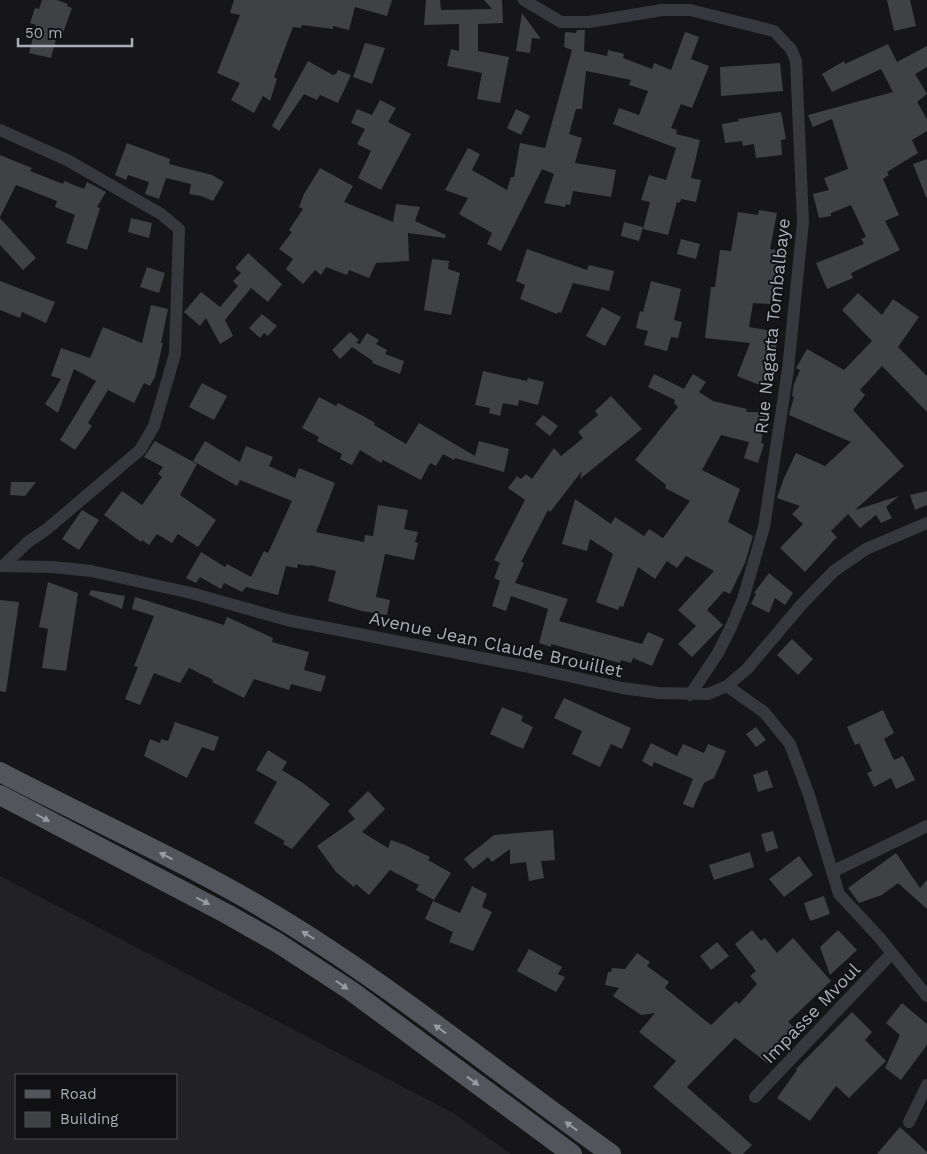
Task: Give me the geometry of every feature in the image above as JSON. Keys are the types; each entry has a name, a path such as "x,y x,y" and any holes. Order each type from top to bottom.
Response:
{"main road":[{"path":"0,772 237,893 289,924 387,990 611,1154"},
{"path":"0,796 278,942 350,990 572,1154"}],"street":[{"name":"Rue Nagarta Tombalbaye","path":"524,0 561,22 589,22 662,10 690,10 774,31 791,49 796,61 800,107 803,222 788,369 764,526 743,599 731,627 718,653 690,695"},
{"path":"0,130 67,160 161,214 179,229 175,354 164,399 154,426 140,450 1,566"},
{"name":"Avenue Jean Claude Brouillet","path":"1,566 53,567 90,571 191,593 287,620 429,646 622,688 690,695 708,694 728,686 747,669 834,571 866,548 927,523"},
{"path":"728,686 764,712 790,744 834,871 839,894 927,996"},
{"path":"834,871 927,826"},
{"name":"Impasse Mvoul","path":"755,1097 892,954"},
{"path":"909,1122 927,1085"}],"shaded area":[{"path":"0,876 453,1113 511,1154 0,1154"}],"building":[{"path":"42,0 57,0 68,4 67,6 72,8 63,33 58,32 51,58 29,53 36,25 30,23 35,8 39,9"},
{"path":"234,0 392,0 387,16 355,7 349,30 333,26 333,29 302,25 301,28 293,27 274,77 277,79 270,101 263,96 254,113 231,100 240,83 217,73 240,15 230,13"},
{"path":"426,0 440,0 441,10 492,9 484,0 502,0 503,23 478,24 478,51 509,57 500,103 477,99 482,73 447,66 451,49 459,51 459,24 424,25"},
{"path":"887,0 910,0 916,26 894,31"},
{"path":"522,13 541,39 532,38 530,53 516,51"},
{"path":"577,30 585,30 584,51 607,56 608,50 624,54 623,58 652,69 654,63 671,70 685,32 699,37 691,59 709,66 692,108 681,104 671,128 677,130 676,134 700,140 691,178 701,180 696,202 681,199 680,203 677,202 668,235 643,229 650,202 641,200 649,175 666,180 676,148 613,124 619,108 639,115 648,91 629,85 631,80 586,71 582,109 576,109 569,134 582,138 575,163 616,170 611,197 573,191 570,205 566,204 565,207 544,203 554,174 542,169 501,251 487,244 492,233 459,214 468,198 445,190 468,148 480,154 472,170 507,190 511,177 514,177 520,143 545,148 572,50 564,47 565,32 576,33"},
{"path":"365,43 385,48 372,84 353,77"},
{"path":"888,44 897,62 927,46 927,67 915,74 927,94 917,102 927,119 927,131 912,140 918,153 887,172 889,175 883,179 899,215 885,221 900,250 851,273 853,278 827,289 816,263 864,244 861,239 866,237 851,205 831,213 831,216 819,218 813,194 829,190 824,178 848,169 832,119 813,127 808,115 893,92 881,69 832,92 822,74 844,61 845,64"},
{"path":"308,61 333,75 338,70 351,75 338,103 320,95 317,100 304,94 279,131 272,126"},
{"path":"780,63 783,91 721,96 720,67"},
{"path":"380,100 396,108 388,122 411,134 381,190 358,178 371,151 357,144 365,129 351,123 357,109 372,115"},
{"path":"516,109 530,116 521,135 507,128"},
{"path":"781,112 786,139 781,140 782,155 756,158 754,144 743,146 742,141 725,143 722,124 739,121 738,119"},
{"path":"127,143 170,159 169,164 212,175 224,182 213,201 189,194 191,184 166,178 159,199 145,194 149,182 128,175 126,180 115,175"},
{"path":"0,155 32,168 30,171 63,184 64,181 84,189 87,182 106,192 97,207 100,208 87,250 66,243 75,215 55,207 57,201 16,185 0,217"},
{"path":"927,159 927,197 926,197 913,164"},
{"path":"320,168 353,186 344,202 393,222 396,204 420,207 415,221 446,235 445,238 408,233 409,261 376,263 369,278 349,270 347,275 326,267 321,275 315,270 303,284 286,269 293,259 279,249 292,232 289,230 303,209 299,207 304,194"},
{"path":"759,210 777,213 770,249 784,251 780,272 776,271 770,304 753,303 749,327 779,332 773,363 771,362 762,386 737,376 750,343 705,338 711,287 715,287 720,250 731,251 738,212 758,215"},
{"path":"0,218 36,258 23,270 0,245"},
{"path":"131,218 152,223 149,238 128,232"},
{"path":"624,222 643,227 639,241 621,236"},
{"path":"681,239 700,244 696,259 677,254"},
{"path":"527,249 587,270 589,265 614,271 609,291 573,283 561,313 558,312 557,314 520,299 525,285 516,281"},
{"path":"248,253 282,284 268,302 251,288 225,320 233,336 220,344 206,318 200,326 184,312 201,292 220,307 238,286 233,281 241,273 235,268"},
{"path":"432,259 449,261 448,269 460,273 451,315 424,310"},
{"path":"147,267 165,273 159,293 140,287"},
{"path":"0,281 55,302 46,323 22,312 20,318 0,310"},
{"path":"651,281 681,289 674,320 682,322 678,338 671,337 667,351 644,345 648,331 636,328 640,311 643,312"},
{"path":"858,293 882,315 893,299 919,317 898,347 927,376 927,412 882,366 860,390 865,395 853,410 904,466 855,510 899,496 886,507 892,518 881,523 876,515 860,528 848,514 831,531 837,537 805,572 780,548 803,524 792,514 800,506 777,498 784,478 796,453 825,466 851,442 789,415 794,397 792,396 794,384 800,370 796,368 807,349 844,370 872,341 842,310"},
{"path":"151,305 168,309 155,377 150,386 144,383 134,403 108,390 88,423 92,426 75,450 60,440 96,381 74,369 58,413 45,404 61,379 51,376 61,348 90,358 103,327 142,343"},
{"path":"602,307 621,317 605,346 586,336"},
{"path":"262,314 277,326 268,336 264,333 260,338 249,328"},
{"path":"350,332 359,340 356,343 360,344 367,333 379,340 376,344 387,350 385,354 404,361 400,374 372,363 373,361 352,347 340,359 332,350"},
{"path":"483,371 527,381 528,378 544,382 538,405 519,400 518,406 503,403 500,416 489,413 490,408 475,405"},
{"path":"654,374 684,389 693,374 706,382 699,392 713,401 747,409 746,412 766,412 761,443 764,444 758,463 744,458 749,442 721,435 702,470 740,489 728,522 753,536 745,563 730,594 724,591 707,610 723,625 692,657 678,644 696,626 678,610 714,571 686,556 677,568 667,561 655,579 638,567 623,607 620,606 618,610 596,602 613,554 590,539 587,551 562,544 575,499 611,524 615,517 644,536 649,529 663,538 690,501 665,488 666,485 635,460 678,407 674,403 675,400 648,387"},
{"path":"202,383 227,396 214,420 189,407"},
{"path":"611,396 642,429 580,479 582,471 550,512 548,510 521,562 524,563 515,583 568,599 559,621 642,644 648,632 664,639 652,666 633,658 631,663 621,660 620,663 551,644 551,647 539,643 548,609 511,596 506,611 492,606 500,581 494,578 500,563 494,560 525,500 508,488 517,476 521,479 526,474 532,479 554,448 561,456 583,438 578,432 598,415 595,411"},
{"path":"319,397 336,406 338,403 365,417 375,423 374,425 406,444 419,423 475,456 479,441 509,449 504,472 455,458 454,460 443,454 436,466 430,463 421,480 383,460 381,463 360,450 352,465 340,459 342,454 317,441 319,437 302,428"},
{"path":"543,415 558,426 550,436 535,424"},
{"path":"155,441 197,464 180,495 216,520 198,547 178,534 172,543 157,534 149,545 142,540 141,542 104,515 122,491 142,505 162,477 158,474 163,467 144,457"},
{"path":"205,441 240,462 246,446 273,457 269,466 295,478 299,468 335,483 316,532 364,542 365,535 373,536 378,505 408,510 404,529 418,532 415,542 418,543 414,560 385,554 376,597 390,600 387,615 362,611 328,601 336,571 310,565 298,564 297,568 286,566 278,595 246,587 242,592 224,583 221,589 200,577 196,583 186,578 201,552 225,567 227,564 251,577 264,551 268,553 292,501 240,480 237,486 193,461"},
{"path":"11,482 36,482 25,496 10,495"},
{"path":"927,491 927,505 915,510 910,495"},
{"path":"82,510 99,520 79,550 62,539"},
{"path":"769,573 793,593 785,605 775,598 769,613 751,604 756,594 754,593"},
{"path":"48,582 78,593 66,671 42,668 48,629 39,627"},
{"path":"91,590 125,596 122,609 89,595"},
{"path":"135,597 224,625 227,617 273,638 272,642 309,652 304,670 326,676 321,692 291,684 289,690 254,679 244,698 189,668 180,683 154,673 140,705 125,699 138,667 134,666 154,616 132,609"},
{"path":"0,600 19,602 6,692 0,691"},
{"path":"792,639 813,659 798,675 777,655"},
{"path":"564,698 631,728 622,749 611,744 600,767 572,754 582,731 554,718"},
{"path":"502,707 523,716 521,721 533,727 523,749 490,734"},
{"path":"883,710 894,733 884,739 894,760 903,756 915,780 896,789 891,778 874,787 867,773 872,771 859,743 855,745 847,727"},
{"path":"175,722 219,737 214,751 202,747 187,778 144,756 150,739 160,743 161,739 168,741"},
{"path":"756,727 766,740 756,747 746,734"},
{"path":"651,743 677,756 683,744 704,753 708,744 726,751 714,778 704,783 693,808 683,804 693,779 654,762 652,767 642,761"},
{"path":"268,750 287,762 282,770 303,783 330,804 292,849 283,844 285,841 254,823 277,782 256,770"},
{"path":"767,770 773,787 758,792 753,775"},
{"path":"368,791 385,809 362,832 388,848 391,840 405,845 430,857 428,860 451,873 434,900 416,890 419,885 390,870 369,895 356,884 354,887 336,872 317,846 355,819 348,811"},
{"path":"553,830 555,860 541,861 544,878 529,881 526,862 510,864 510,849 492,862 488,857 473,869 464,859 494,835"},
{"path":"773,831 778,848 766,852 761,834"},
{"path":"750,852 754,867 714,880 709,865"},
{"path":"896,853 920,888 927,880 927,909 898,883 882,895 859,903 848,888"},
{"path":"799,856 813,875 784,897 769,879"},
{"path":"472,886 487,894 482,907 492,912 473,951 449,942 453,932 425,919 433,901 460,913"},
{"path":"824,896 830,914 810,921 804,903"},
{"path":"752,930 761,941 765,938 777,953 793,938 831,981 788,1022 798,1031 767,1063 735,1038 687,1087 752,1145 743,1154 732,1154 653,1087 676,1061 639,1032 655,1013 641,1015 613,996 619,988 605,985 608,972 611,972 612,968 625,969 637,953 650,962 647,966 669,982 665,988 711,1025 736,1001 739,1004 757,984 750,976 756,971 735,944"},
{"path":"838,930 857,950 830,975 820,947"},
{"path":"717,942 729,956 711,970 700,956"},
{"path":"529,949 562,967 558,974 565,977 556,992 517,971"},
{"path":"902,1003 927,1024 927,1045 901,1080 885,1068 900,1035 886,1023"},
{"path":"852,1012 872,1032 865,1040 886,1061 849,1098 836,1086 810,1121 777,1098 796,1069"},
{"path":"900,1127 927,1152 927,1154 877,1154"}]}
